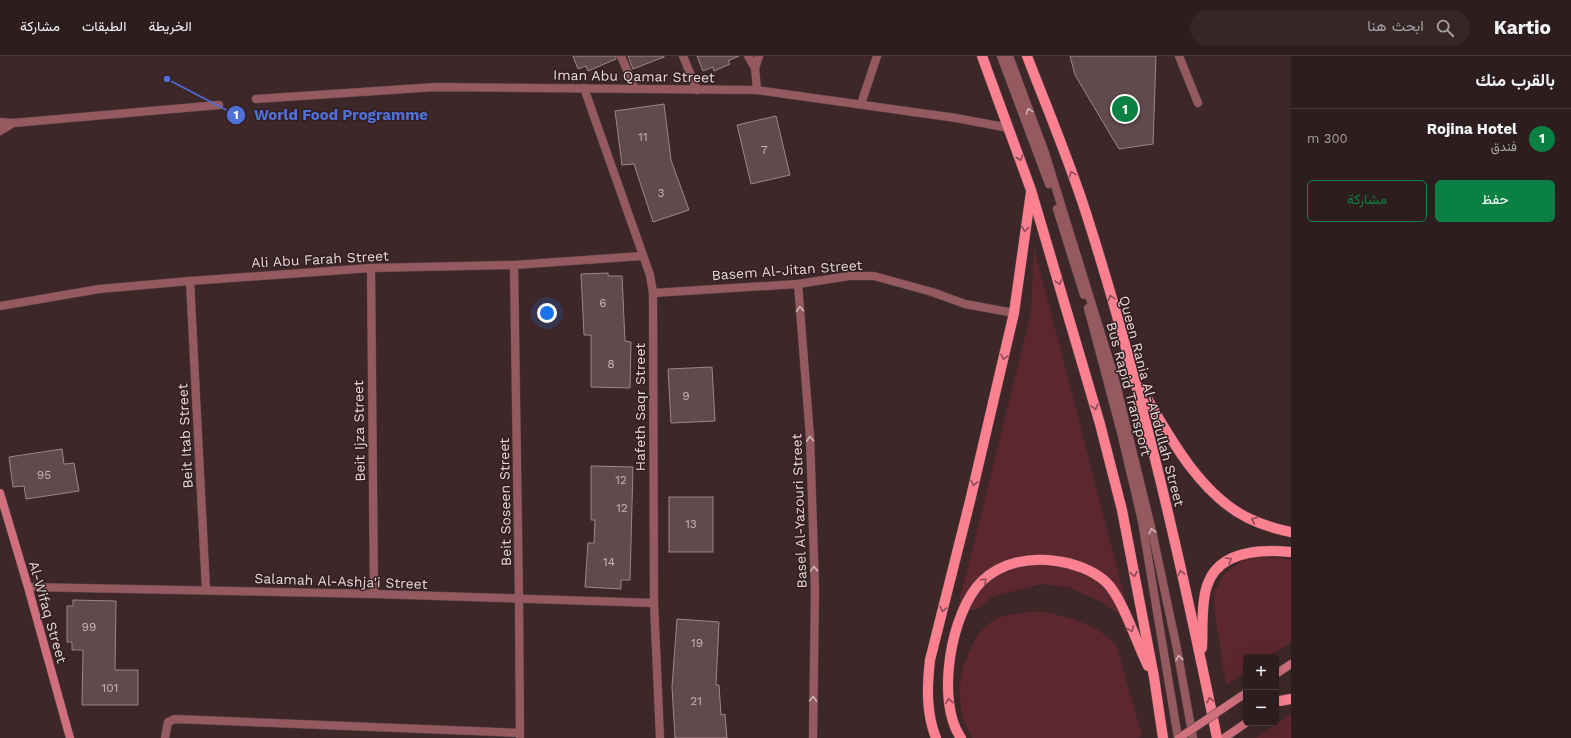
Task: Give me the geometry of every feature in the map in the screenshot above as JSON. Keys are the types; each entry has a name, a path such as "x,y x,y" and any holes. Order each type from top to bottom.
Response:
{"main road":[{"path":"982,56 1031,190 1080,353 1122,510 1154,677 1163,738"},
{"name":"Queen Rania Al-Abdullah Street","path":"1027,56 1086,211 1135,378 1218,738"},
{"path":"936,738 931,726 928,706 927,683 930,660 970,501 1014,313 1031,190"},
{"path":"1135,378 1174,444 1195,473 1219,498 1247,517 1271,528 1291,532"},
{"path":"1201,660 1207,587 1212,576 1228,560 1239,555 1250,552 1291,552"},
{"path":"960,738 954,729 950,711 947,677 954,637 969,600 982,581 1000,568 1024,560 1043,559 1067,562 1087,570 1106,582 1123,609 1137,643 1154,677"},
{"path":"1279,703 1291,699"}],"street":[{"path":"621,56 635,89"},
{"path":"683,56 697,90"},
{"path":"748,56 755,68"},
{"path":"757,90 755,68 759,56"},
{"path":"861,104 877,56"},
{"name":"Bus Rapid Transport","path":"1001,56 1049,182 1089,311 1121,432 1142,521 1178,738"},
{"name":"Bus Rapid Transport","path":"1008,56 1045,154 1114,376 1153,538 1193,738"},
{"path":"1179,56 1198,103"},
{"name":"Iman Abu Qamar Street","path":"256,99 436,88 757,90 861,104 1009,128"},
{"name":"Hafeth Saqr Street","path":"584,88 642,256 650,275 653,293 654,603 660,738"},
{"path":"0,122 13,123 219,105"},
{"path":"0,131 13,123"},
{"name":"Ali Abu Farah Street","path":"0,306 99,289 190,281 371,268 514,265 642,256"},
{"name":"Beit Soseen Street","path":"514,265 520,599 520,736"},
{"name":"Beit Ijza Street","path":"371,268 374,594"},
{"name":"Basem Al-Jitan Street","path":"653,293 798,284 850,276 874,276 932,292 966,304 1014,313"},
{"name":"Beit Itab Street","path":"190,281 206,590"},
{"name":"Basel Al-Yazouri Street","path":"798,284 810,437 814,589 813,738"},
{"name":"Al-Wifaq Street","path":"0,493 70,738"},
{"name":"Salamah Al-Ashja'i Street","path":"28,587 374,594 654,603"},
{"path":"1279,672 1291,664"},
{"path":"1279,702 1291,693"},
{"path":"1178,738 1243,695"},
{"path":"165,738 168,722 175,719 520,736"},
{"path":"1224,738 1243,725"}],"shaded area":[{"path":"1034,247 1131,622 1101,602 1068,587 1041,584 992,597 975,610 957,610 1031,313"},
{"path":"1259,557 1291,559 1291,642 1273,654 1243,654 1243,673 1226,685 1214,608 1214,592 1224,574 1245,559"},
{"path":"1040,611 1072,619 1092,627 1110,639 1117,647 1142,736 1139,738 972,738 962,715 960,685 965,661 975,640 982,630 990,623 1001,617"},
{"path":"1291,713 1291,738 1256,738 1273,726 1279,726 1279,722"}],"building":[{"path":"573,56 616,56 616,59 588,71 586,66 578,69"},
{"path":"628,56 664,56 664,57 633,69"},
{"path":"697,56 739,56 728,61 730,64 714,71 713,67 703,71"},
{"path":"1070,56 1156,56 1153,144 1119,149 1075,75"},
{"path":"664,104 671,160 689,210 653,222 634,164 622,165 615,111"},
{"path":"776,116 790,175 751,184 737,125"},
{"path":"608,273 608,276 622,276 625,341 631,342 630,388 591,387 591,335 584,335 581,274"},
{"path":"712,367 715,421 671,423 668,369"},
{"path":"62,449 64,464 74,463 79,491 26,499 24,486 13,487 9,457"},
{"path":"591,466 633,467 630,580 621,580 621,589 585,587 588,543 594,543 595,520 591,520"},
{"path":"669,497 713,497 713,552 669,552"},
{"path":"73,600 116,601 115,670 138,670 138,705 82,705 83,650 72,650 72,642 67,642 67,606 73,606"},
{"path":"677,619 719,622 716,685 719,685 721,715 725,714 727,738 675,738 672,687"}],"place":[{"name":"World Food Programme","path":"167,79"},
{"name":"Rojina Hotel","path":"1125,109"}]}
